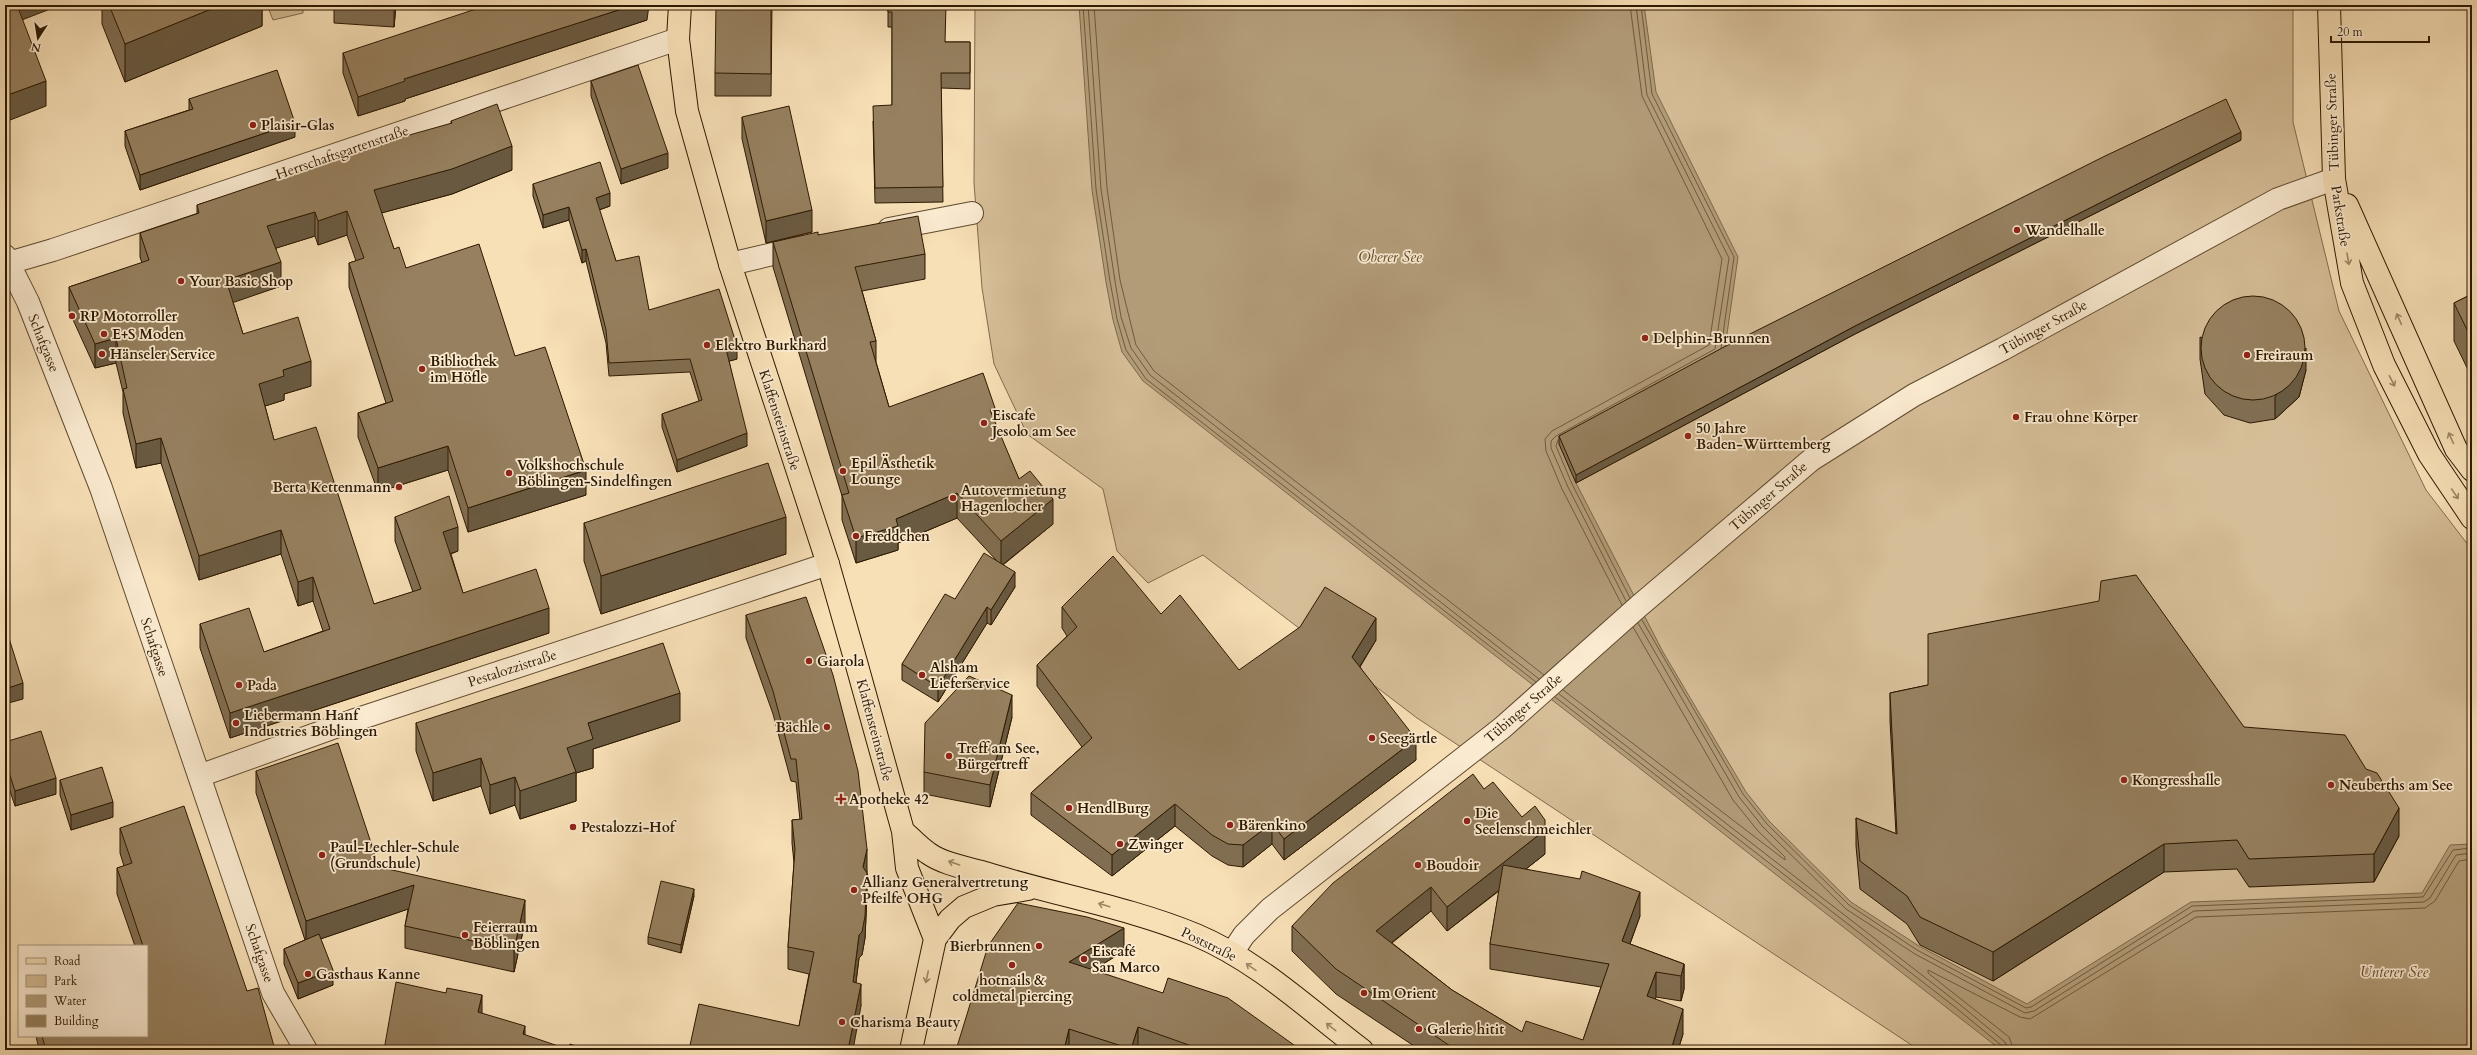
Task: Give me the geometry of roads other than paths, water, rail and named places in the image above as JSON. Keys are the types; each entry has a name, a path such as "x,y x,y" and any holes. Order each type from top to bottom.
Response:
{"main road":[{"name":"Klaffensteinstraße","path":"680,5 678,39 687,111 730,264 828,564 903,831"},
{"name":"Tübinger Straße","path":"2329,5 2334,179"},
{"name":"Parkstraße","path":"2334,179 2385,288 2456,449 2472,470"},
{"name":"Parkstraße","path":"2334,179 2352,283 2384,365 2429,454 2472,518"},
{"name":"Poststraße","path":"903,831 929,854 1031,888 1095,902 1142,916 1196,935 1232,953 1362,1050"},
{"path":"903,831 907,868 935,939"},
{"name":"Poststraße","path":"911,1050 935,939 950,919 964,907 993,895 1031,888"}],"street":[{"name":"Herrschaftsgartenstraße","path":"6,261 53,250 678,39"},
{"name":"Tübinger Straße","path":"1232,953 1244,935 1270,909 1502,728 1639,606 1811,460 1914,395 2004,349 2278,199 2334,179"},
{"path":"866,233 972,213"},
{"path":"730,264 821,243"},
{"name":"Schafgasse","path":"6,261 28,302 101,488 273,993 302,1045"},
{"name":"Pestalozzistraße","path":"199,776 352,721 828,564"}],"water":[{"name":"Oberer See","path":"1079,5 1644,5 1656,92 1738,257 1724,355 1559,444 1576,483 1663,652 1746,792 1769,821 1851,902 1919,946 2027,1004 2191,902 2422,893 2450,845 2472,844 2472,1050 2001,1050 1143,381 1122,352 1113,320 1106,282 1092,190"}],"place":[{"name":"Plaisir-Glas","path":"253,125"},
{"name":"Wandelhalle","path":"2017,230"},
{"name":"Your Basic Shop","path":"181,281"},
{"name":"RP Motorroller","path":"72,316"},
{"name":"E+S Moden","path":"104,334"},
{"name":"Delphin-Brunnen","path":"1645,338"},
{"name":"Elektro Burkhard","path":"707,345"},
{"name":"Hänseler Service","path":"102,354"},
{"name":"Freiraum","path":"2247,355"},
{"name":"Bibliothek im Höfle","path":"422,369"},
{"name":"Frau ohne Körper","path":"2016,417"},
{"name":"Eiscafe Jesolo am See","path":"984,423"},
{"name":"50 Jahre Baden-Württemberg","path":"1688,436"},
{"name":"Epil Ästhetik Lounge","path":"843,471"},
{"name":"Volkshochschule Böblingen-Sindelfingen","path":"509,473"},
{"name":"Berta Kettenmann","path":"399,487"},
{"name":"Autovermietung Hagenlocher","path":"953,498"},
{"name":"Freddchen","path":"856,536"},
{"name":"Giarola","path":"809,661"},
{"name":"Alsham Lieferservice","path":"922,675"},
{"name":"Pada","path":"239,685"},
{"name":"Liebermann Hanf Industries Böblingen","path":"236,723"},
{"name":"Bächle","path":"827,727"},
{"name":"Seegärtle","path":"1372,738"},
{"name":"Treff am See, Bürgertreff","path":"949,756"},
{"name":"Kongresshalle","path":"2124,780"},
{"name":"Neuberths am See","path":"2331,785"},
{"name":"Apotheke 42","path":"841,799"},
{"name":"HendlBurg","path":"1069,808"},
{"name":"Die Seelenschmeichler","path":"1467,821"},
{"name":"Bärenkino","path":"1230,825"},
{"name":"Pestalozzi-Hof","path":"573,827"},
{"name":"Zwinger","path":"1120,844"},
{"name":"Paul-Lechler-Schule (Grundschule)","path":"322,855"},
{"name":"Boudoir","path":"1418,865"},
{"name":"Allianz Generalvertretung Pfeilfe OHG","path":"854,890"},
{"name":"Feierraum Böblingen","path":"465,935"},
{"name":"Bierbrunnen","path":"1039,946"},
{"name":"Eiscafé San Marco","path":"1084,959"},
{"name":"hotnails & coldmetal piercing","path":"1012,965"},
{"name":"Gasthaus Kanne","path":"308,974"},
{"name":"Im Orient","path":"1364,993"},
{"name":"Charisma Beauty","path":"842,1022"},
{"name":"Galerie hitit","path":"1419,1029"}],"water label":[{"name":"Unterer See","path":"2394,972"}]}
